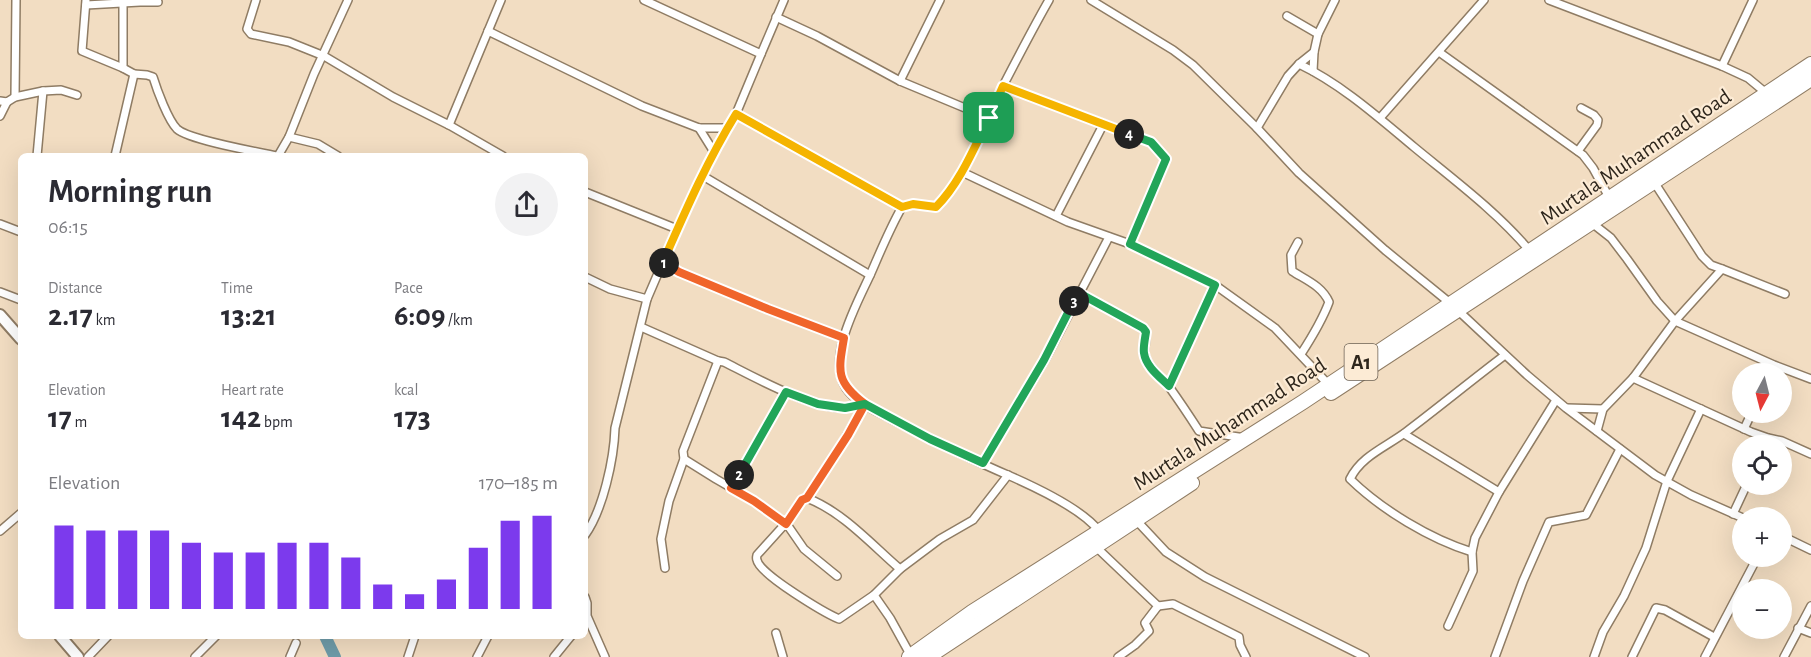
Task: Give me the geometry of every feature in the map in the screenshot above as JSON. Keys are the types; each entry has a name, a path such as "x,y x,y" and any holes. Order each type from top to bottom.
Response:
{"highway":[{"name":"Murtala Muhammad Road","path":"1049,570 1095,546 1136,520 1454,307 1530,251 1811,64"},
{"name":"Murtala Muhammad Road","path":"910,656 1049,570 1099,531 1247,438 1305,405 1328,384 1592,223 1811,79"},
{"name":"Murtala Muhammad Road","path":"928,657 976,617"}],"street":[{"path":"15,97 16,0"},
{"path":"157,0 158,2 123,4 86,3 82,51 134,74 153,77 170,119 180,132 225,146 262,153"},
{"path":"256,0 247,22 247,29 251,34 289,42 324,56 393,98 498,153"},
{"path":"280,153 289,137 314,74 348,0"},
{"path":"448,125 501,0"},
{"path":"644,0 761,54"},
{"path":"588,531 602,496 615,450 615,428 647,299 714,152 736,114 784,0"},
{"path":"900,81 939,0"},
{"path":"736,114 902,207 913,204 936,207 962,172 1003,86 1049,0"},
{"path":"1091,0 1173,50 1193,65 1299,173 1385,250 1454,307 1556,400 1654,475 1732,514"},
{"path":"1313,71 1318,34 1335,0"},
{"path":"1380,118 1484,0"},
{"path":"1549,0 1722,66 1748,78 1766,93"},
{"path":"1722,66 1753,0"},
{"path":"123,4 123,69"},
{"path":"1287,16 1318,34"},
{"path":"776,17 817,36 900,81 989,118"},
{"path":"488,31 642,106 699,128 727,128"},
{"path":"1257,128 1288,76 1314,52"},
{"path":"1439,52 1578,151 1593,168 1610,199"},
{"path":"1299,64 1313,71 1380,118 1479,200 1511,229 1530,251"},
{"path":"116,153 134,74"},
{"path":"1003,86 1151,142 1166,159 1130,244"},
{"path":"0,116 3,101 15,97 61,90 77,95"},
{"path":"37,153 43,91"},
{"path":"1578,151 1598,120 1581,108"},
{"path":"1056,216 1103,124"},
{"path":"699,128 714,152"},
{"path":"289,137 318,144 333,153"},
{"path":"962,172 1056,216 1130,244 1215,285 1275,328 1328,384"},
{"path":"703,176 870,275"},
{"path":"1654,182 1702,256 1711,266 1785,294"},
{"path":"588,193 677,229"},
{"path":"902,207 852,311 839,367 845,387 865,404 930,439 1033,486 1092,522 1099,531"},
{"path":"1592,223 1611,238 1657,301 1675,321 1770,363"},
{"path":"0,225 18,231"},
{"path":"983,463 1044,360 1109,237"},
{"path":"1298,242 1291,255 1292,270 1325,293 1329,302 1314,335 1301,354"},
{"path":"663,262 679,272 844,338"},
{"path":"1597,431 1604,409 1633,378 1675,321 1722,269"},
{"path":"588,278 610,289 647,299"},
{"path":"1169,386 1215,285"},
{"path":"0,292 18,299"},
{"path":"1079,293 1143,328 1146,332 1144,352 1147,360 1153,370 1169,386 1199,431 1247,438"},
{"path":"0,315 18,336"},
{"path":"641,327 818,404 845,408 865,404"},
{"path":"1472,552 1451,546 1406,521 1362,491 1350,479 1355,469 1366,459 1404,434 1505,355"},
{"path":"665,568 661,539 669,501 684,459 683,451 718,361"},
{"path":"1792,372 1811,379"},
{"path":"1633,378 1755,435"},
{"path":"731,488 786,392"},
{"path":"1448,626 1473,571 1474,538 1499,492 1556,400"},
{"path":"865,404 848,435 807,498 802,500 786,524 757,555 759,563 771,577 819,609 839,619 874,595 900,569 940,539 973,520 1008,475"},
{"path":"1566,408 1604,409"},
{"path":"1594,657 1603,632 1624,596 1646,548 1667,481 1701,409"},
{"path":"1744,429 1747,423"},
{"path":"1404,434 1499,492"},
{"path":"1792,445 1811,454"},
{"path":"1495,657 1523,581 1550,522 1586,515 1620,449"},
{"path":"684,459 754,501 786,524 804,549 837,576"},
{"path":"807,498 822,504 853,527 900,569"},
{"path":"0,531 18,516"},
{"path":"1136,520 1166,552 1205,577 1365,657"},
{"path":"1792,541 1811,550"},
{"path":"1095,546 1158,606"},
{"path":"1705,657 1752,567"},
{"path":"874,595 890,618 910,656"},
{"path":"1118,657 1149,632 1145,623 1158,606 1173,604 1239,637 1246,657"},
{"path":"1784,657 1811,606"},
{"path":"1632,657 1656,608 1665,610 1714,637"},
{"path":"588,621 605,657"},
{"path":"1798,628 1811,633"},
{"path":"776,633 783,657"},
{"path":"63,639 78,657"},
{"path":"87,657 105,639"},
{"path":"195,657 213,639"},
{"path":"408,657 414,639"},
{"path":"477,657 486,639"},
{"path":"554,657 569,639"},
{"path":"290,657 296,643"}],"waterway":[{"path":"326,639 335,657"}],"route":[{"path":"989,118 962,172 936,207 913,204 902,207 736,114 714,152 663,262 679,272 844,338 839,367 845,387 865,404 836,454 807,498 802,500 786,524 731,488 786,392 818,404 845,408 865,404 930,439 983,463 1044,360 1079,293 1143,328 1146,332 1144,352 1147,360 1153,370 1169,386 1215,285 1130,244 1166,159 1151,142 1003,86 989,118"}]}
